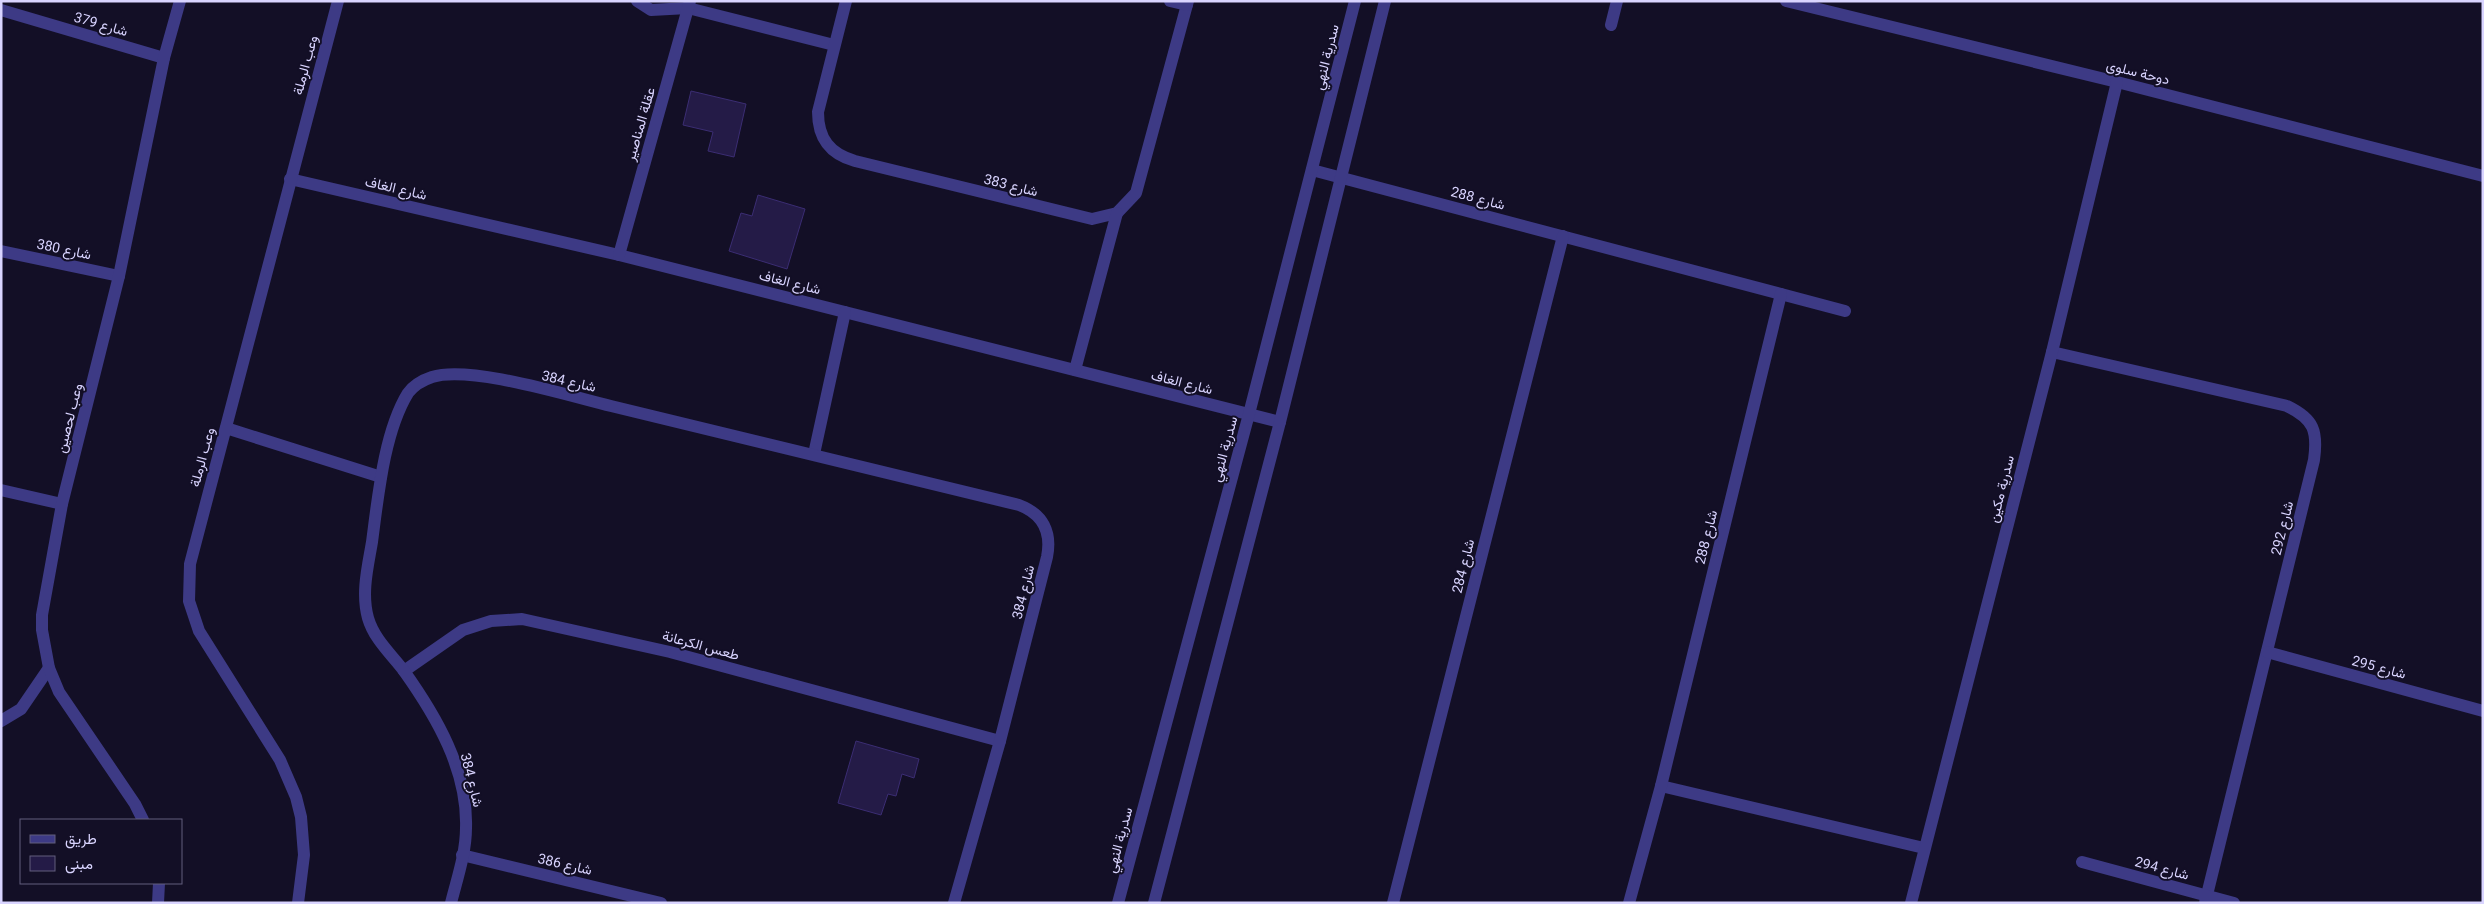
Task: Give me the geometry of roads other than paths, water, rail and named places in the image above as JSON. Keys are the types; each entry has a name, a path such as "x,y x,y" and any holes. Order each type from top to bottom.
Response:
{"street":[{"name":"وعب لحصين","path":"142,819 135,804 59,692 49,668 42,630 42,615 62,504 120,276 164,58 180,1"},
{"name":"وعب الرملة","path":"298,903 304,855 301,817 294,791 280,760 199,631 189,602 190,564 338,1"},
{"path":"637,1 651,10 689,5 834,45"},
{"name":"شارع 383","path":"846,1 818,112 818,126 822,139 831,150 842,158 1080,217 1092,219 1117,213"},
{"path":"1075,370 1117,213 1136,193 1141,180 1187,3 1170,1"},
{"name":"سدرية النهي","path":"1118,903 1249,414 1355,1"},
{"path":"1154,903 1280,422 1386,1"},
{"path":"1611,26 1617,1"},
{"name":"دوحة سلوى","path":"1786,1 2118,82 2483,176"},
{"path":"1839,14 1842,1"},
{"name":"عقلة المناصير","path":"619,255 689,5"},
{"name":"شارع 379","path":"1,10 164,58"},
{"name":"سدرية مكين","path":"1911,903 2052,352 2118,82"},
{"name":"شارع 288","path":"1312,170 1845,311"},
{"name":"شارع الغاف","path":"290,179 619,255 1280,422"},
{"name":"شارع 284","path":"1393,903 1562,236"},
{"name":"شارع 380","path":"1,251 120,276"},
{"name":"شارع 288","path":"1629,903 1661,786 1781,294"},
{"path":"814,454 845,312"},
{"name":"شارع 292","path":"2052,352 2287,406 2300,412 2311,423 2316,440 2314,460 2206,899"},
{"name":"شارع 384","path":"450,903 466,830 464,798 459,774 440,730 404,671 374,634 365,606 367,570 381,477 394,428 409,392 418,383 445,374 460,374 513,383 1020,504 1034,512 1045,524 1049,535 1047,557 1000,741 954,903"},
{"path":"226,428 381,477"},
{"path":"1,490 62,504"},
{"name":"طعس الكرعانة","path":"404,671 462,630 491,621 522,619 670,652 1000,741"},
{"name":"شارع 295","path":"2267,652 2483,711"},
{"path":"1,721 21,709 49,668"},
{"path":"1661,786 1924,848"},
{"name":"شارع 386","path":"462,855 661,903"},
{"name":"شارع 294","path":"2082,862 2206,899 2234,903"},
{"path":"158,903 159,884"}]}
